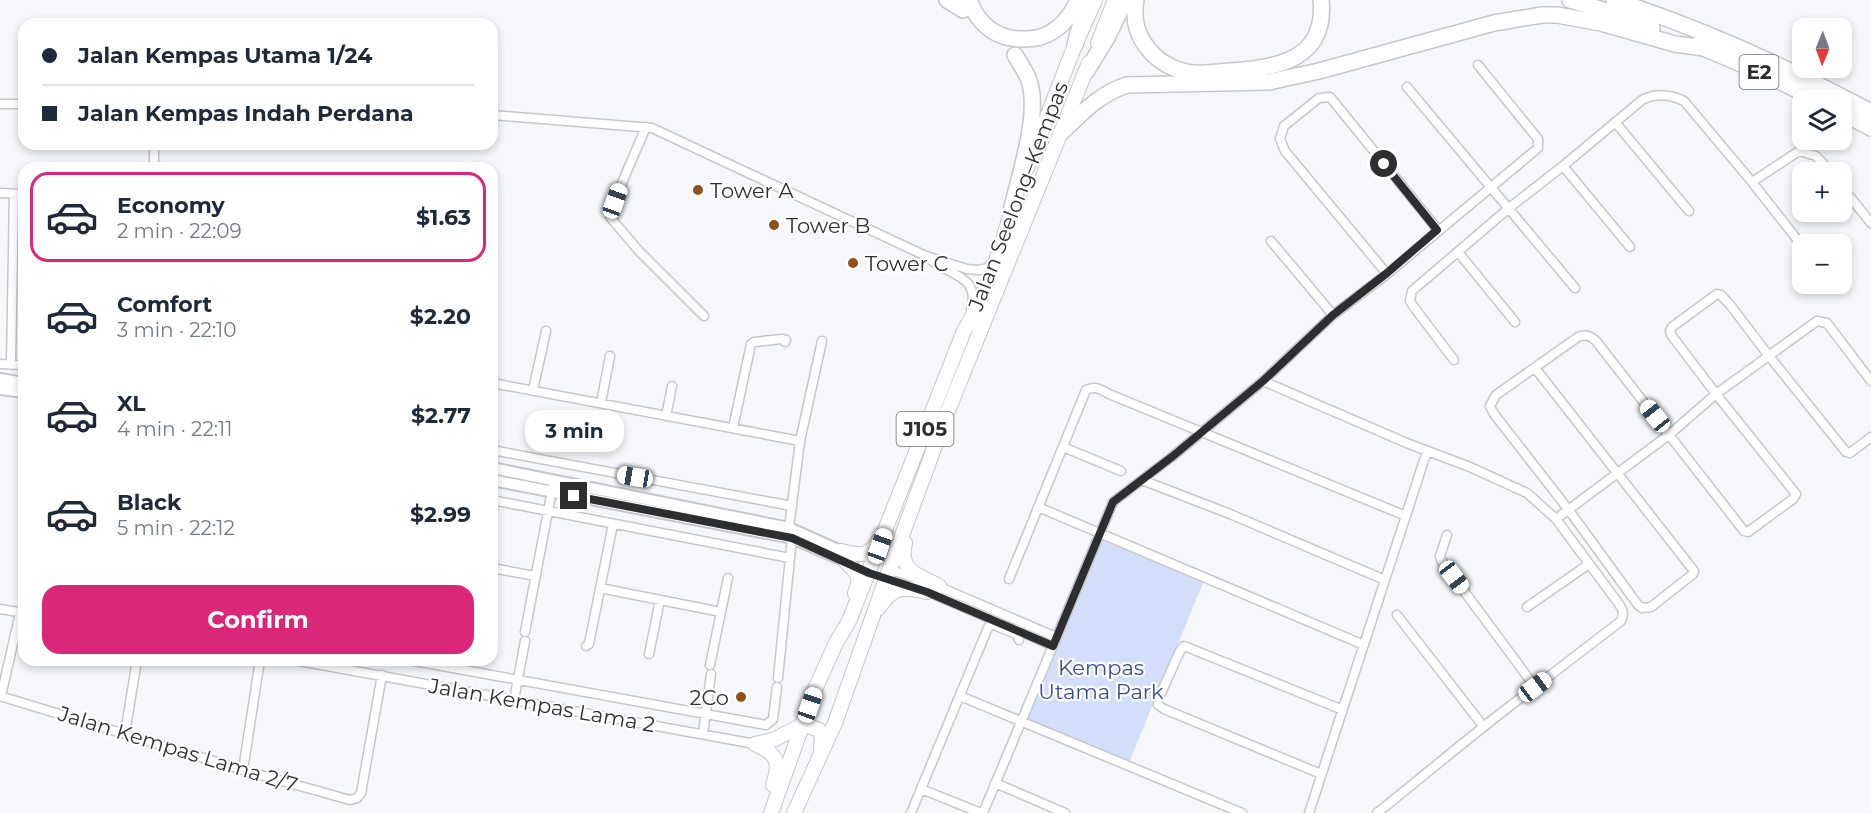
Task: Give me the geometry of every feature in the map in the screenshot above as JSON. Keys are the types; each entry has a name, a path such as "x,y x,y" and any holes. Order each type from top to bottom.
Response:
{"highway":[{"path":"947,0 973,9 986,27 996,34 1014,40 1047,35 1058,28 1072,12 1078,0"},
{"path":"1075,45 1087,0"},
{"path":"1086,72 1108,36 1125,0"},
{"path":"1136,0 1134,10 1136,24 1149,52 1162,63 1177,70 1196,73 1257,70 1294,59 1316,34 1321,18 1321,0"},
{"name":"E2","path":"1570,0 1707,42 1794,73 1871,112"},
{"name":"E2","path":"1614,0 1648,11 1797,90"},
{"path":"1642,0 1684,18 1707,42"},
{"path":"1060,133 1101,95 1127,85 1269,82 1529,16 1550,15 1601,23 1675,44 1707,42"},
{"path":"1012,207 1030,129 1033,100 1030,82 1016,55"},
{"path":"1852,118 1871,128"}],"main road":[{"name":"J105","path":"1075,45 1095,0"},
{"name":"J105","path":"1086,72 1115,0"},
{"name":"Jalan Seelong–Kempas","path":"771,813 816,687 849,621 964,331 983,295 1009,222 1012,207 1075,45"},
{"name":"Jalan Seelong–Kempas","path":"794,813 835,723 947,413 1086,72"},
{"path":"933,589 905,565 904,546 936,463 947,413"},
{"path":"843,556 863,555 872,550 899,493"},
{"path":"836,643 859,584 856,571 843,556"},
{"path":"870,622 892,592 910,588 933,589"},
{"path":"755,744 773,740 804,724 809,724 819,730 821,753"},
{"path":"755,744 773,754 778,765 766,813"}],"street":[{"path":"921,789 982,813 1113,502 1263,381 1333,315 1538,148 1538,139 1478,65"},
{"path":"1407,87 1575,288"},
{"path":"1454,360 1413,306 1410,296 1416,287 1509,208 1642,100 1650,96 1669,95 1684,101 1793,234"},
{"path":"1387,273 1285,151 1280,139 1284,126 1289,121 1319,98 1330,97 1437,230"},
{"path":"0,104 18,104"},
{"path":"498,115 652,128 926,256 958,267 979,270 989,266 998,253"},
{"path":"1615,122 1689,211"},
{"path":"646,127 610,217 638,250 704,316"},
{"path":"1752,182 1799,152 1816,156 1822,162"},
{"path":"1563,165 1630,247"},
{"path":"0,194 18,194"},
{"path":"1852,199 1871,223"},
{"path":"11,365 18,215"},
{"path":"1271,241 1333,315"},
{"path":"1458,252 1515,322"},
{"path":"926,256 941,268 962,278 973,289 973,303 964,331"},
{"path":"1535,368 1694,571 1651,607 1642,608 1490,406 1496,395 1578,337 1585,335 1596,341 1744,531 1748,532 1796,494 1716,394 1670,331 1672,327 1717,294 1721,295 1731,306 1847,453 1871,437"},
{"path":"1556,519 1670,434 1716,394 1812,323 1818,321 1827,323 1871,381"},
{"path":"533,390 546,331"},
{"path":"733,428 751,344 782,339 786,340 785,342"},
{"path":"442,666 766,725 773,719 800,441 822,341"},
{"path":"601,403 610,356"},
{"path":"0,364 18,365"},
{"path":"0,379 18,382"},
{"path":"1263,381 1527,492 1556,519 1624,611 1621,621 1483,726 1377,813"},
{"path":"498,383 800,441"},
{"path":"666,416 672,386"},
{"path":"1009,579 1086,390 1090,388 1098,388 1406,516"},
{"path":"0,389 18,391"},
{"path":"1063,447 1120,471"},
{"path":"498,451 792,506"},
{"path":"1309,813 1427,451"},
{"path":"498,470 553,486 791,533 871,568 933,589 1056,637"},
{"path":"1142,480 1230,514 1385,580"},
{"path":"498,481 553,486"},
{"path":"514,700 553,486"},
{"path":"498,501 790,558"},
{"path":"1038,507 1364,645"},
{"path":"586,646 589,644 613,524"},
{"path":"1447,535 1440,556 1441,560 1535,687"},
{"path":"1527,607 1589,564"},
{"path":"498,569 536,576"},
{"path":"703,734 710,669 728,579"},
{"path":"600,588 721,612"},
{"path":"933,589 976,614 1053,646"},
{"path":"650,654 660,600"},
{"path":"0,609 18,612"},
{"path":"1397,615 1483,726"},
{"path":"911,813 989,626 994,625 1018,636 1020,640"},
{"path":"1,696 18,629"},
{"path":"1321,774 1158,705 1158,700 1184,646 1343,710"},
{"path":"125,733 136,666"},
{"path":"243,770 259,666"},
{"name":"Jalan Kempas Lama 2","path":"329,666 755,744"},
{"name":"Jalan Kempas Lama 2/7","path":"1,696 243,770 350,800 357,798 361,793 382,675"},
{"path":"960,696 1242,813"},
{"path":"995,783 1065,813"}],"green space":[{"name":"Kempas Utama Park","path":"1100,533 1205,578 1128,765 1021,721"}],"place":[{"name":"Tower A","path":"698,190"},
{"name":"Tower B","path":"774,225"},
{"name":"Tower C","path":"853,263"},
{"name":"2Co","path":"741,697"}],"route":[{"path":"574,496 792,538 869,573 927,592 1053,646 1113,502 1173,456 1263,381 1333,315 1437,230 1384,164"}]}
